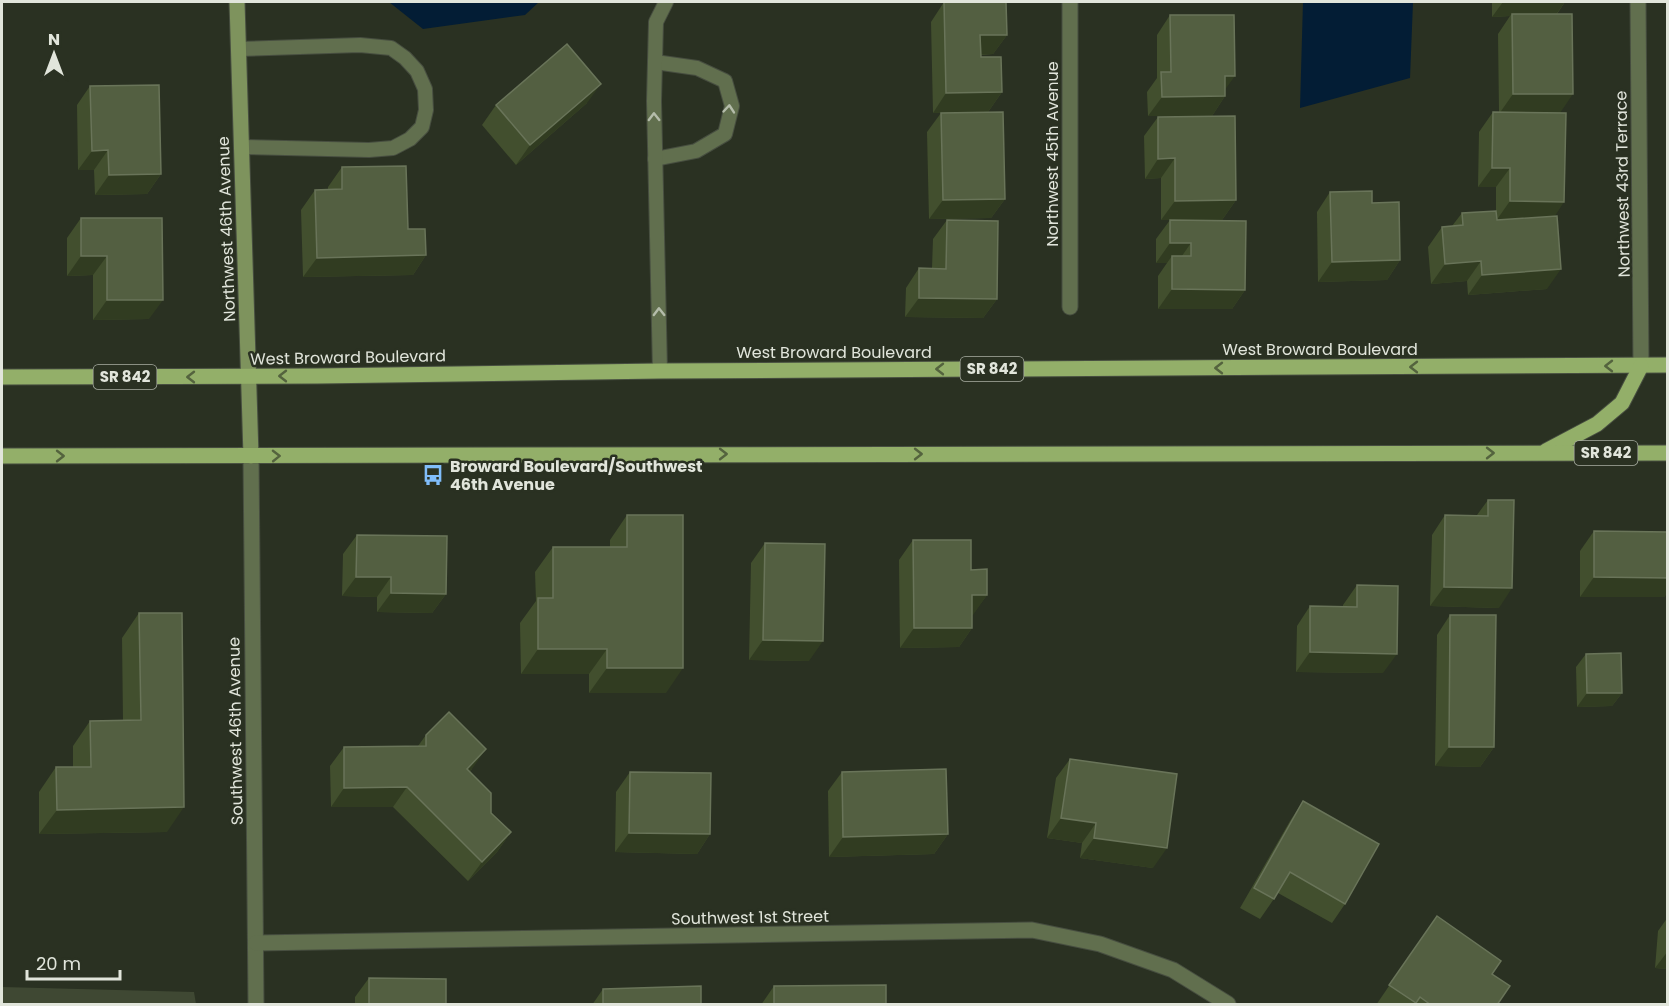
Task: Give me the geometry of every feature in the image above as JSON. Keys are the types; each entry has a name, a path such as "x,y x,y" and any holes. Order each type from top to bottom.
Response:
{"main road":[{"name":"West Broward Boulevard","path":"2,377 1668,365"},
{"path":"1544,453 1597,424 1622,403 1641,366"},
{"name":"SR 842","path":"2,456 1668,453"}],"street":[{"name":"Northwest 46th Avenue","path":"237,2 251,456"},
{"name":"Northwest 45th Avenue","path":"1070,2 1070,307"},
{"name":"Northwest 43rd Terrace","path":"1638,2 1641,366"},
{"name":"Southwest 46th Avenue","path":"251,456 256,1005"},
{"name":"Southwest 1st Street","path":"256,943 1032,930 1100,944 1173,970 1228,1005"}],"lane":[{"path":"660,371 655,62 656,22 666,2"},
{"path":"239,49 360,45 391,48 417,71 425,89 426,110 422,127 410,139 393,148 369,150 242,147"},
{"path":"655,62 697,68 725,81 732,106 725,134 696,151 655,159"}],"green space":[{"path":"2,987 194,992 196,1004 2,1004"}],"water":[{"path":"389,2 539,2 525,15 423,29"},
{"path":"1303,2 1413,2 1410,78 1300,108"}],"building":[{"path":"944,2 1006,2 1007,35 980,35 981,57 1001,57 1002,92 946,93"},
{"path":"1512,14 1572,14 1573,94 1513,94"},
{"path":"1170,15 1234,15 1235,76 1225,76 1225,96 1162,97 1161,72 1171,72"},
{"path":"567,44 601,84 530,145 496,105"},
{"path":"159,85 161,174 109,175 108,150 92,151 90,86"},
{"path":"1003,112 1005,199 943,200 941,113"},
{"path":"1493,112 1566,113 1564,202 1510,201 1510,168 1492,168"},
{"path":"1235,116 1236,200 1175,201 1175,158 1158,159 1158,117"},
{"path":"406,166 408,229 425,229 426,255 317,258 315,190 342,189 342,167"},
{"path":"1372,191 1372,203 1399,202 1400,260 1332,262 1330,192"},
{"path":"1496,211 1497,220 1557,216 1561,269 1482,275 1481,261 1445,264 1442,227 1463,225 1462,213"},
{"path":"81,218 162,218 163,300 107,300 107,256 81,256"},
{"path":"947,220 998,221 997,299 919,298 919,268 946,269"},
{"path":"1170,220 1246,221 1245,290 1172,289 1172,256 1191,256 1191,243 1170,243"},
{"path":"1488,500 1514,500 1512,588 1444,587 1445,515 1488,516"},
{"path":"627,515 683,515 683,668 607,668 607,649 538,649 538,598 553,598 553,547 627,547"},
{"path":"1594,531 1668,532 1668,578 1594,577"},
{"path":"357,535 447,536 446,594 391,593 391,577 356,577"},
{"path":"913,540 971,540 971,570 987,569 987,595 972,595 972,628 914,628"},
{"path":"765,543 825,544 823,641 763,640"},
{"path":"1357,585 1398,586 1397,654 1310,652 1310,606 1357,607"},
{"path":"139,613 182,613 184,807 57,810 56,767 91,767 90,721 141,720"},
{"path":"1450,615 1496,615 1494,747 1449,747"},
{"path":"1621,653 1622,693 1587,693 1586,654"},
{"path":"449,712 486,749 467,769 491,793 491,813 511,832 482,862 407,787 344,788 344,747 426,746 426,735"},
{"path":"1070,759 1177,774 1167,848 1094,838 1096,823 1061,818"},
{"path":"946,769 948,834 843,837 842,772"},
{"path":"630,772 711,773 710,834 629,833"},
{"path":"1303,801 1379,844 1345,904 1290,872 1274,899 1254,888"},
{"path":"1437,916 1501,961 1492,974 1510,986 1497,1005 1431,1005 1420,997 1416,1003 1389,985"},
{"path":"369,978 446,979 446,1005 369,1005"},
{"path":"886,985 886,1005 774,1005 774,986"},
{"path":"701,986 701,1005 603,1005 603,989"}],"place":[{"name":"Broward Boulevard/Southwest 46th Avenue","path":"433,475"}]}
